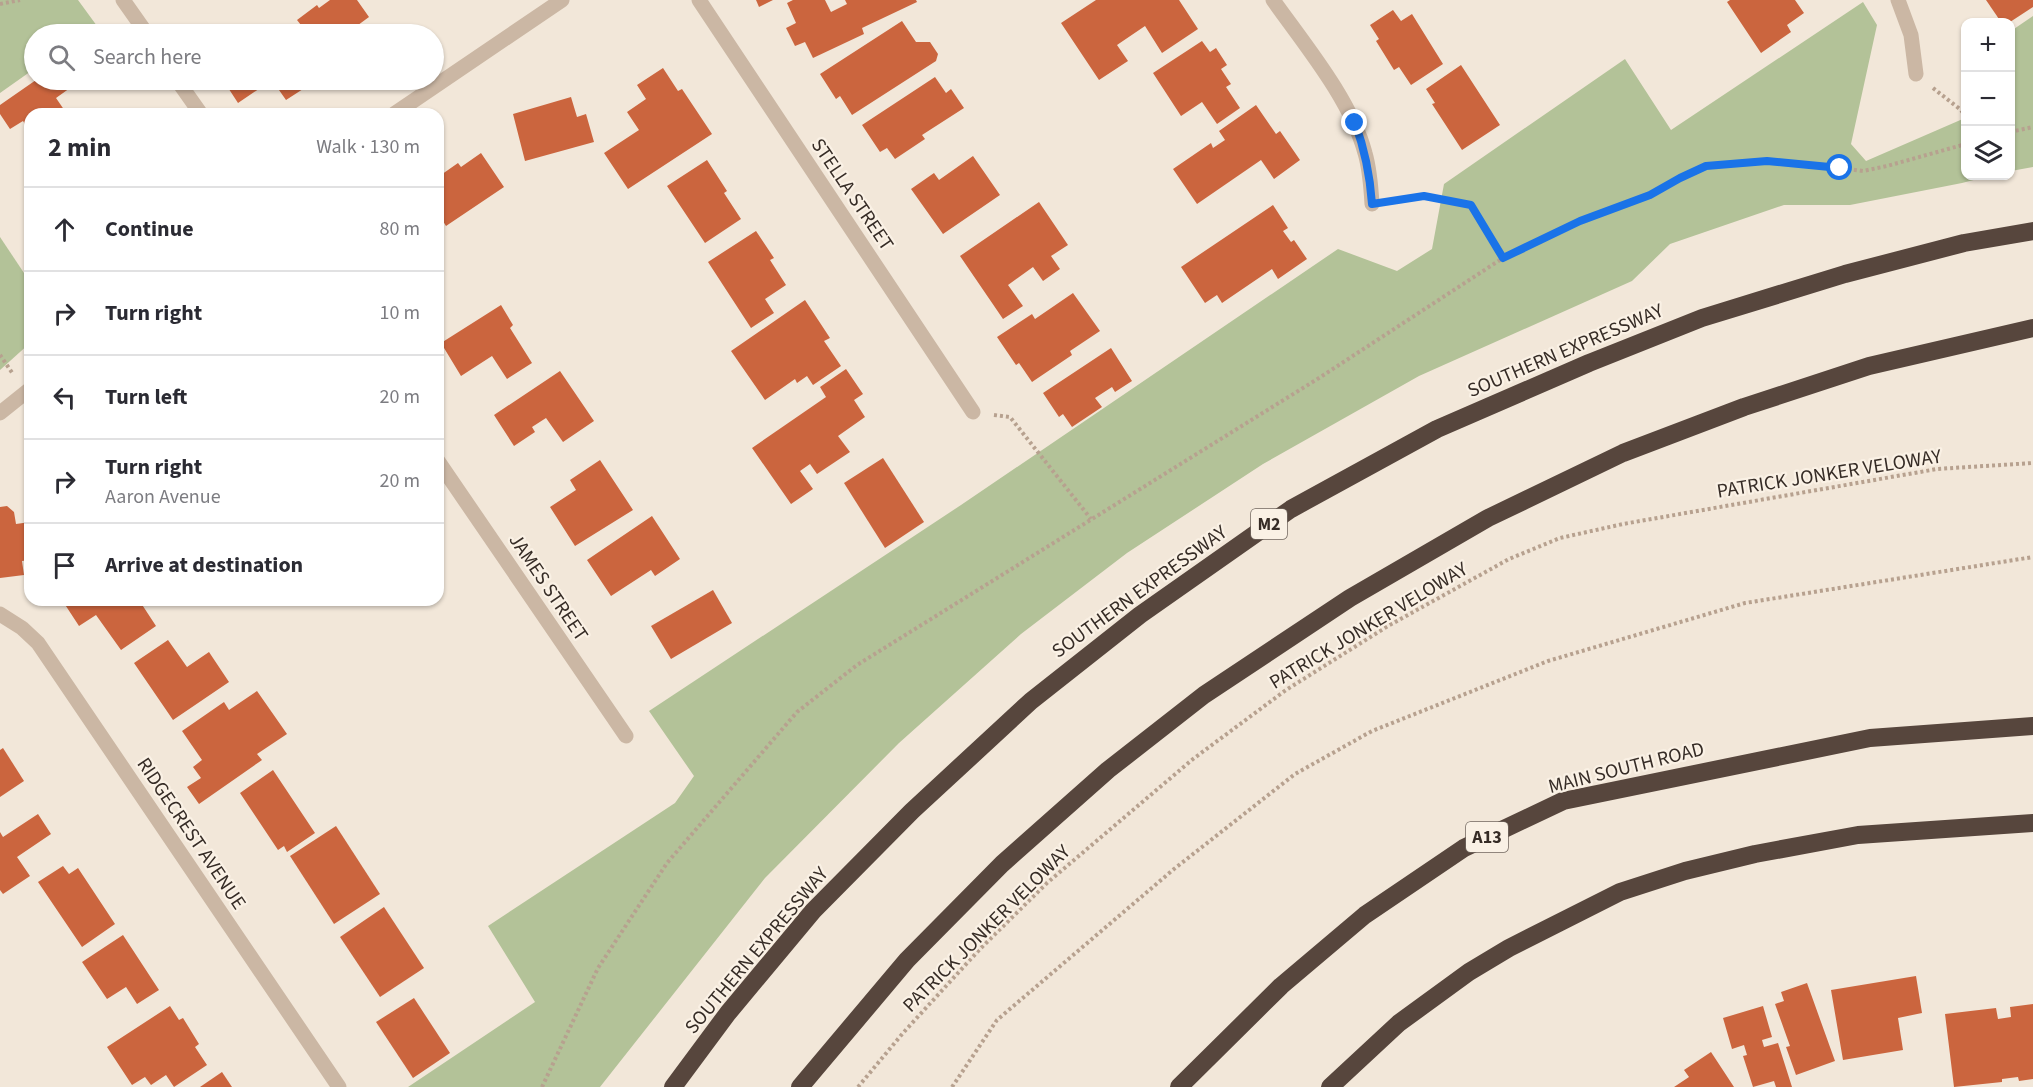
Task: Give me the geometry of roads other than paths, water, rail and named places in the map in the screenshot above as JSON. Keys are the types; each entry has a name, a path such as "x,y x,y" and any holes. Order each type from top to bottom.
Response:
{"highway":[{"name":"SOUTHERN EXPRESSWAY","path":"674,1087 728,1013 813,911 912,811 1031,701 1140,615 1291,509 1437,429 1589,363 1702,318 1845,274 1964,243 2033,231"},
{"path":"800,1087 907,960 1002,864 1108,770 1204,695 1350,598 1488,518 1623,453 1744,407 1869,366 2033,328"},
{"name":"MAIN SOUTH ROAD","path":"1179,1087 1281,986 1365,915 1464,848 1563,801 1870,738 2033,726"},
{"path":"1330,1087 1399,1023 1469,972 1527,938 1620,892 1685,871 1755,854 1858,835 2033,823"}],"street":[{"path":"123,0 140,24"},
{"path":"444,80 562,0"},
{"name":"STELLA STREET","path":"699,0 973,412"},
{"path":"1273,0 1335,89 1355,123 1370,173 1372,204"},
{"path":"1898,0 1911,35 1916,74"},
{"path":"184,90 197,108"},
{"path":"403,108 429,90"},
{"path":"0,412 24,394"},
{"name":"JAMES STREET","path":"444,470 626,736"},
{"name":"RIDGECREST AVENUE","path":"0,614 22,628 38,643 339,1087"}]}
